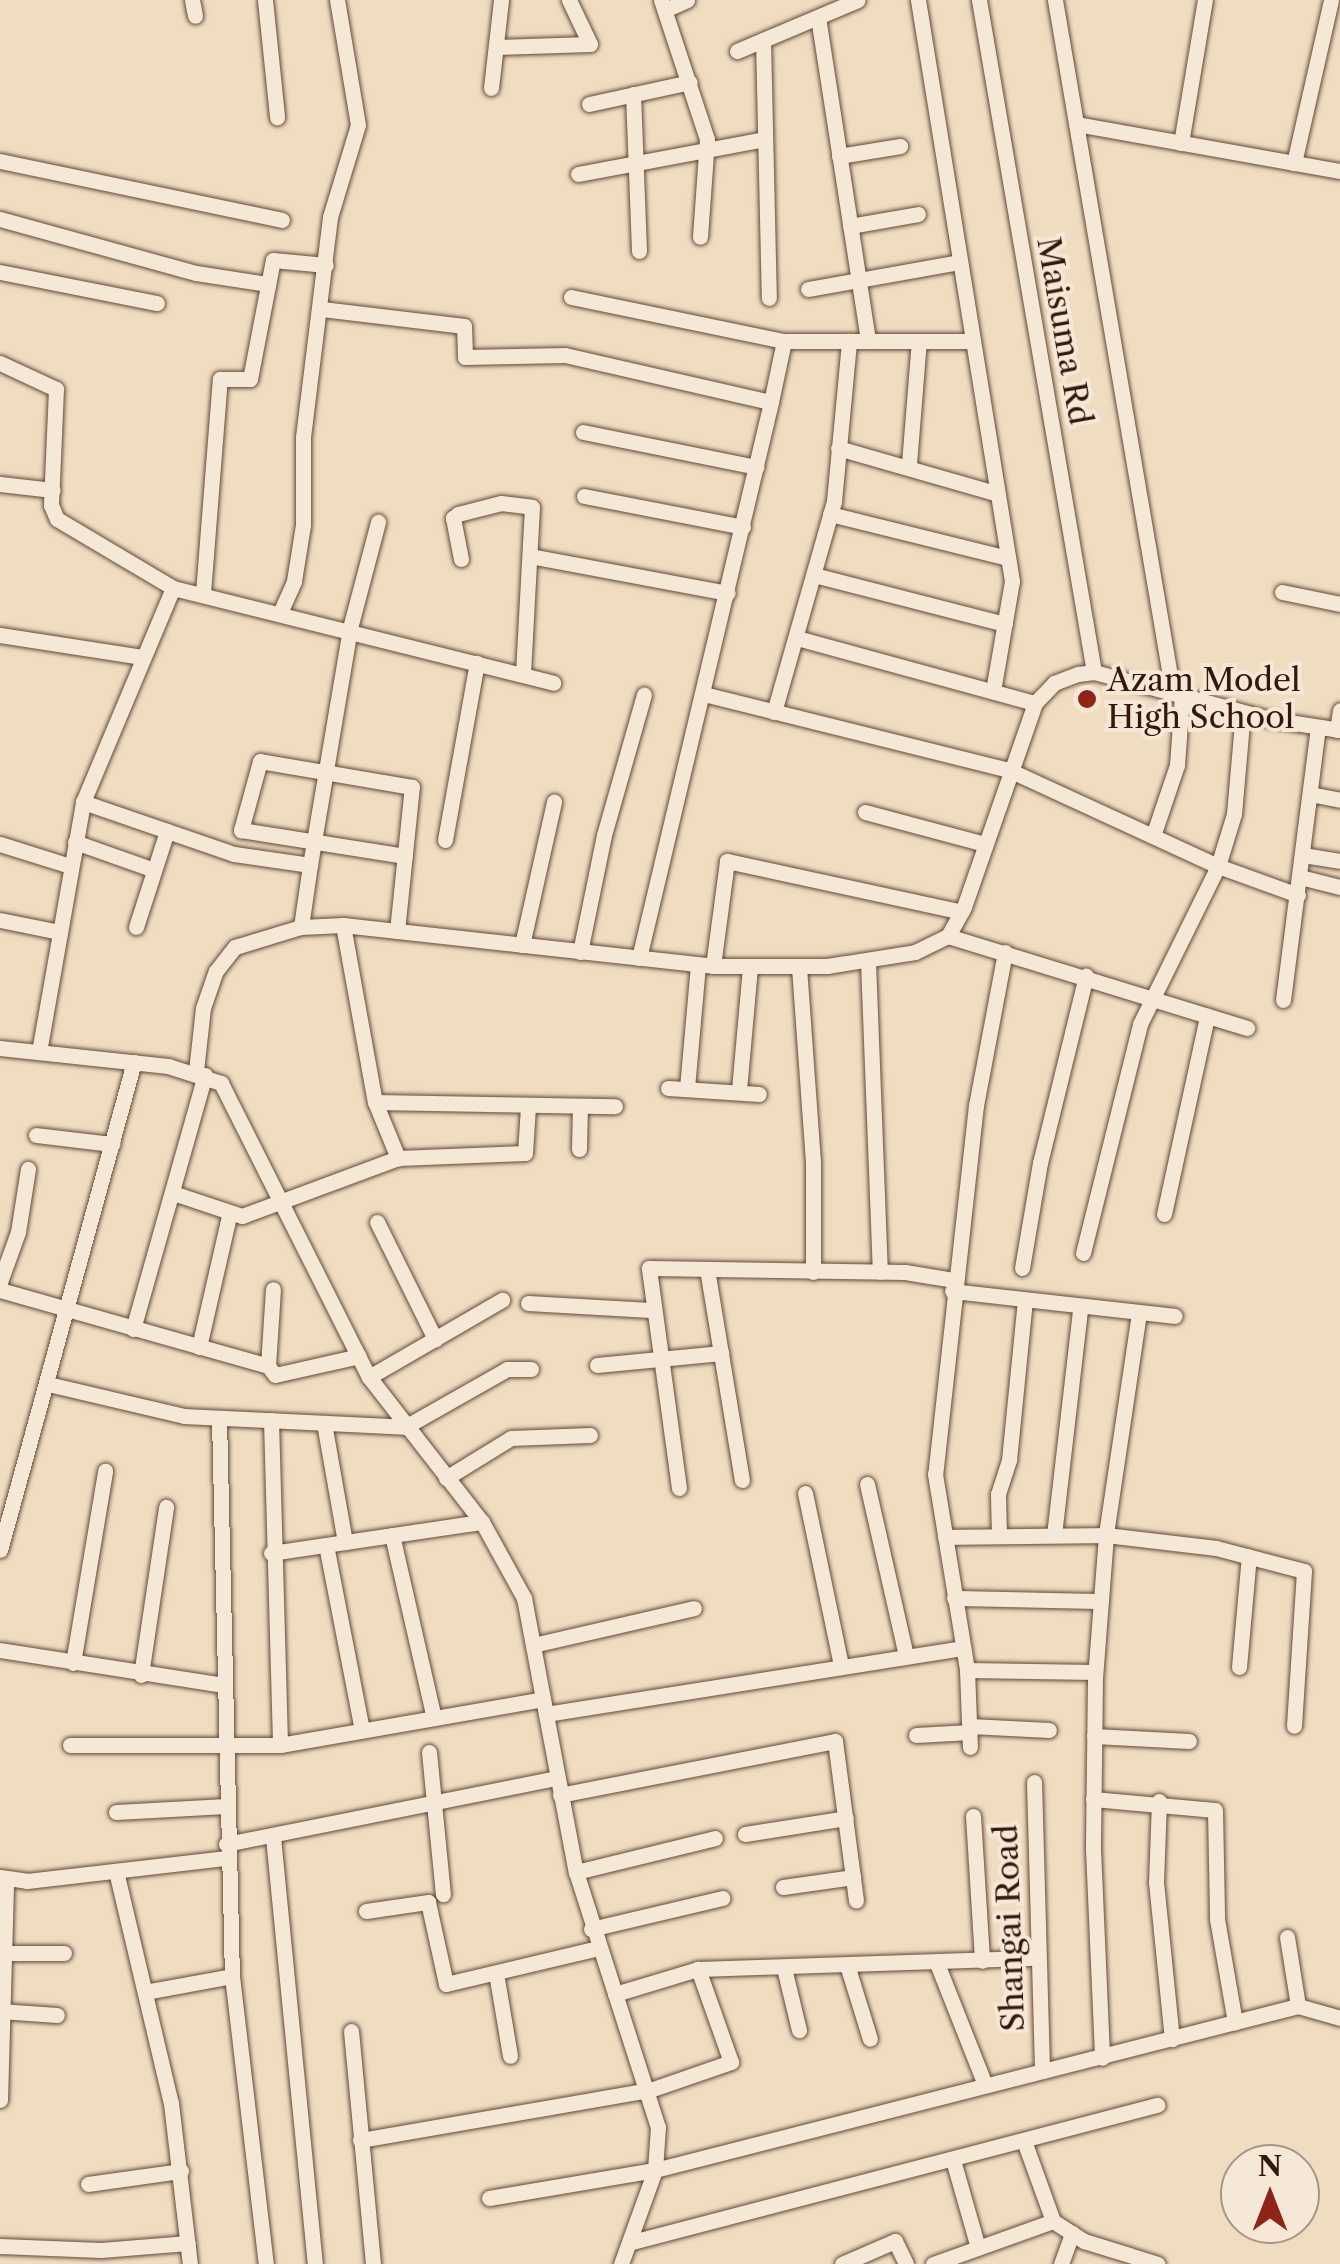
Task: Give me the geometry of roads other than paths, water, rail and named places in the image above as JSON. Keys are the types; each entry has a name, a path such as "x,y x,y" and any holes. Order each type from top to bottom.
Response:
{"street":[{"path":"265,0 277,117"},
{"path":"280,612 294,582 303,525 303,437 342,162 358,125 338,0"},
{"path":"492,88 501,0"},
{"path":"496,47 590,44 569,0"},
{"path":"687,0 663,5 690,82 706,149 700,237"},
{"path":"738,51 858,0"},
{"path":"918,0 1012,582 993,691"},
{"name":"Maisuma Rd","path":"979,0 1094,672"},
{"path":"1055,0 1177,694 1177,764 1153,836"},
{"path":"1181,143 1204,0"},
{"path":"1294,163 1333,5"},
{"path":"818,17 868,341"},
{"path":"763,40 769,298"},
{"path":"589,104 690,82"},
{"path":"633,94 639,251"},
{"path":"1076,124 1340,171"},
{"path":"578,174 765,139"},
{"path":"840,156 900,146"},
{"path":"0,160 282,220"},
{"path":"850,226 918,214"},
{"path":"0,219 196,273 268,284"},
{"path":"203,592 220,379 250,379 273,260 326,265"},
{"path":"808,289 960,262"},
{"path":"0,272 157,302"},
{"path":"570,297 784,341 973,341"},
{"path":"322,308 464,326 466,358 566,355 770,402"},
{"path":"640,958 784,341"},
{"path":"774,712 830,514 849,341"},
{"path":"908,464 918,341"},
{"path":"0,363 56,389 53,490 57,519 173,588 350,628 553,684"},
{"path":"584,432 756,467"},
{"path":"838,448 908,464 998,494"},
{"path":"0,484 53,490"},
{"path":"584,496 742,526"},
{"path":"461,559 453,518 524,502 532,507 523,675"},
{"path":"830,514 1008,558"},
{"path":"301,927 350,628 378,522"},
{"path":"530,556 728,593"},
{"path":"814,575 1004,624"},
{"path":"39,1052 83,802 173,588"},
{"path":"1282,592 1340,604"},
{"path":"0,635 142,657"},
{"path":"797,638 1035,702"},
{"path":"446,840 477,662"},
{"path":"133,1329 173,1193 201,1073 203,1008 216,971 234,947 301,927 343,925 705,965 799,967 868,962 914,952 948,936 962,912 1035,702 1054,683 1094,672 1243,712 1338,730 1340,710"},
{"path":"704,694 1009,770 1218,866 1298,895"},
{"path":"580,952 604,835 644,695"},
{"path":"1084,1253 1151,995 1218,866 1234,814 1243,712"},
{"path":"1283,1000 1318,727"},
{"path":"397,931 405,856 412,788 260,762 241,830 405,856"},
{"path":"1310,794 1340,800"},
{"path":"83,802 234,854 310,865"},
{"path":"522,945 554,802"},
{"path":"864,812 985,844"},
{"path":"136,927 166,831"},
{"path":"75,842 154,870"},
{"path":"0,844 70,866"},
{"path":"1303,855 1340,860"},
{"path":"686,1088 705,965 727,861 962,912"},
{"path":"1300,877 1340,887"},
{"path":"0,920 59,932"},
{"path":"343,925 375,1102 398,1158"},
{"path":"948,936 1151,995 1247,1028"},
{"path":"970,1735 967,1670 935,1474 953,1285 1005,952"},
{"path":"868,962 880,1272"},
{"path":"740,1090 750,967"},
{"path":"799,967 814,1161 813,1272"},
{"path":"1022,1268 1040,1163 1086,976"},
{"path":"1164,1214 1207,1016"},
{"path":"0,1048 134,1062 201,1073 221,1083 237,1104 369,1377 482,1522 524,1598 576,1872 591,1929 650,2090 658,2126 655,2170 621,2264"},
{"path":"0,1550 134,1062"},
{"path":"668,1088 758,1094"},
{"path":"375,1102 616,1106"},
{"path":"173,1193 229,1216 284,1201 398,1158 525,1153 528,1106"},
{"path":"579,1149 580,1106"},
{"path":"36,1135 112,1144"},
{"path":"0,1282 18,1232 28,1169"},
{"path":"199,1347 229,1216"},
{"path":"378,1222 435,1339"},
{"path":"0,1226 18,1232"},
{"path":"678,1488 650,1310 649,1268 880,1272 1025,1301 1175,1316"},
{"path":"707,1269 742,1480"},
{"path":"268,1366 274,1289"},
{"path":"0,1290 268,1366 284,1375 359,1356"},
{"path":"369,1377 502,1300"},
{"path":"999,1536 998,1494 1008,1460 1025,1301"},
{"path":"528,1302 650,1310"},
{"path":"1054,1536 1080,1309"},
{"path":"1102,2058 1093,1799 1095,1672 1106,1535 1140,1314"},
{"path":"597,1366 722,1354"},
{"path":"48,1384 218,1418 405,1426 507,1369 531,1370"},
{"path":"218,1418 232,1976 266,2264"},
{"path":"271,1420 271,1553 280,1745"},
{"path":"324,1423 345,1542"},
{"path":"446,1478 511,1438 590,1435"},
{"path":"73,1663 105,1471"},
{"path":"867,1484 906,1656"},
{"path":"805,1493 841,1665"},
{"path":"141,1675 166,1507"},
{"path":"271,1553 482,1522"},
{"path":"392,1535 434,1718"},
{"path":"944,1537 1106,1535 1298,1567 1307,1578 1294,1726"},
{"path":"326,1545 362,1731"},
{"path":"1239,1666 1249,1556"},
{"path":"954,1598 1101,1602"},
{"path":"533,1644 694,1608"},
{"path":"70,1745 226,1749 280,1745 434,1718 962,1648"},
{"path":"2,1656 224,1685"},
{"path":"967,1670 1095,1672"},
{"path":"916,1735 1049,1730"},
{"path":"1094,1736 1188,1742"},
{"path":"560,1795 835,1741 856,1901"},
{"path":"429,1752 444,1894"},
{"path":"0,2096 3,1878 116,1871 226,1851 273,1837 558,1778"},
{"name":"Shangai Road","path":"1034,1782 1042,2071"},
{"path":"1093,1799 1160,1801 1216,1813 1217,1919 1235,2022"},
{"path":"1160,1801 1156,1882 1172,2039"},
{"path":"116,1812 226,1806"},
{"path":"972,1816 982,1961"},
{"path":"745,1834 846,1818"},
{"path":"273,1837 315,2264"},
{"path":"576,1872 715,1838"},
{"path":"116,1871 181,2171 190,2264"},
{"path":"784,1887 853,1877"},
{"path":"591,1929 722,1898"},
{"path":"366,1911 428,1902 444,1984 598,1948"},
{"path":"1287,1937 1298,2006"},
{"path":"4,1943 64,1953"},
{"path":"615,1994 698,1969 938,1966 1036,1958"},
{"path":"938,1966 985,2085"},
{"path":"784,1968 799,2030"},
{"path":"848,1968 870,2039"},
{"path":"360,2140 650,2090 731,2062 698,1969"},
{"path":"496,1973 510,2056"},
{"path":"145,1992 232,1976"},
{"path":"490,2198 655,2170 1298,2006 1340,2018"},
{"path":"3,2011 57,2015"},
{"path":"351,2031 372,2264"},
{"path":"632,2242 1156,2105"},
{"path":"1024,2141 1053,2221 1072,2233 1158,2264"},
{"path":"953,2160 978,2248"},
{"path":"88,2184 181,2171"},
{"path":"933,2264 1053,2221"},
{"path":"1061,2264 1072,2233"},
{"path":"842,2264 895,2241 906,2264"},
{"path":"0,2246 101,2250 188,2244"}],"place":[{"name":"Azam Model High School","path":"1087,699"}]}
